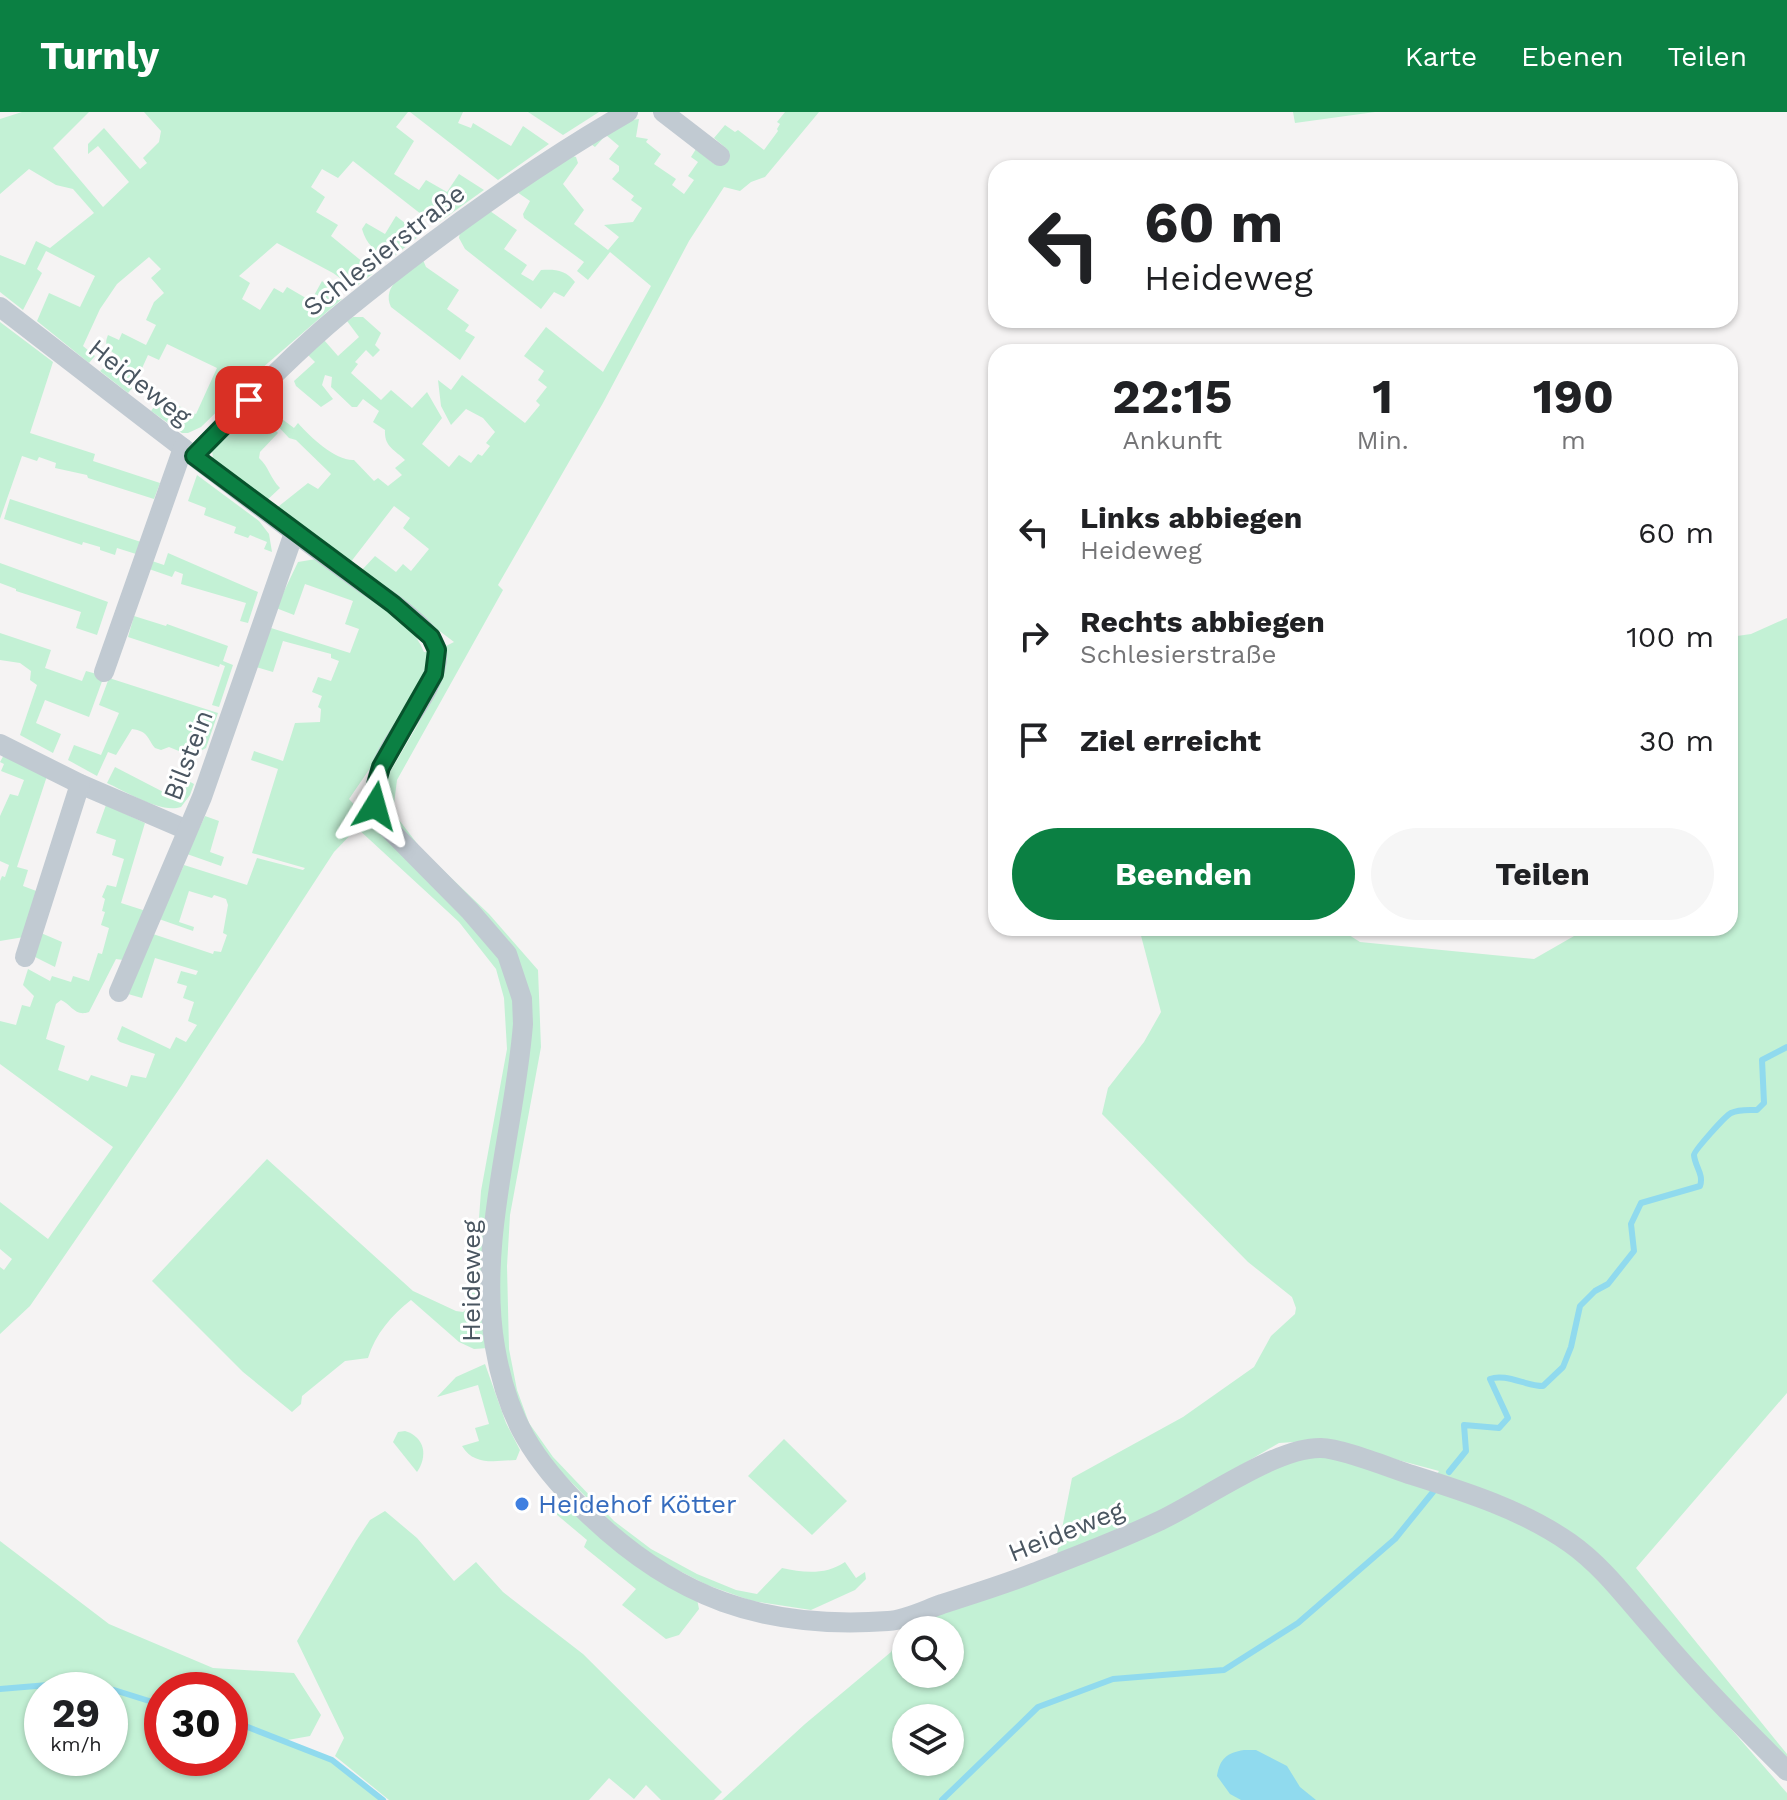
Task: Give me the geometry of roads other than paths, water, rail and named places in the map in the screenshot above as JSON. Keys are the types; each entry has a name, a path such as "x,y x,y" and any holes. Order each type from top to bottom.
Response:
{"street":[{"name":"Schlesierstraße","path":"189,452 342,313 494,197 628,112"},
{"path":"663,112 720,156"},
{"name":"Heideweg","path":"0,307 431,637 437,650 434,674 381,767 374,792 375,806 383,823 507,954 522,999 523,1024 491,1262 494,1343 503,1387 518,1429 555,1482 618,1543 671,1578 740,1608 819,1623 895,1621 1027,1575 1157,1523 1288,1452 1324,1447 1472,1494 1539,1524 1573,1545 1619,1587 1730,1715 1787,1771"},
{"path":"104,672 189,452"},
{"name":"Bilstein","path":"119,992 227,729 294,533"},
{"path":"0,744 80,784 187,830"},
{"path":"25,957 80,784"}],"water":[{"path":"1244,1750 1256,1750 1287,1766 1300,1787 1316,1800 1241,1800 1230,1794 1217,1776 1218,1770 1225,1757"}],"waterway":[{"path":"1449,1472 1466,1451 1464,1425 1499,1428 1508,1418 1490,1379 1502,1378 1543,1386 1563,1367 1580,1306 1595,1291 1608,1284 1634,1251 1631,1224 1641,1203 1700,1186 1695,1152 1731,1113 1757,1110 1764,1103 1762,1060 1787,1047"},
{"path":"942,1800 1038,1707 1113,1679 1224,1670 1298,1623 1395,1539 1433,1492"},
{"path":"0,1689 48,1685 114,1690 144,1699"},
{"path":"248,1727 332,1760 383,1800"}],"place":[{"name":"Heidehof Kötter","path":"522,1504"}]}
